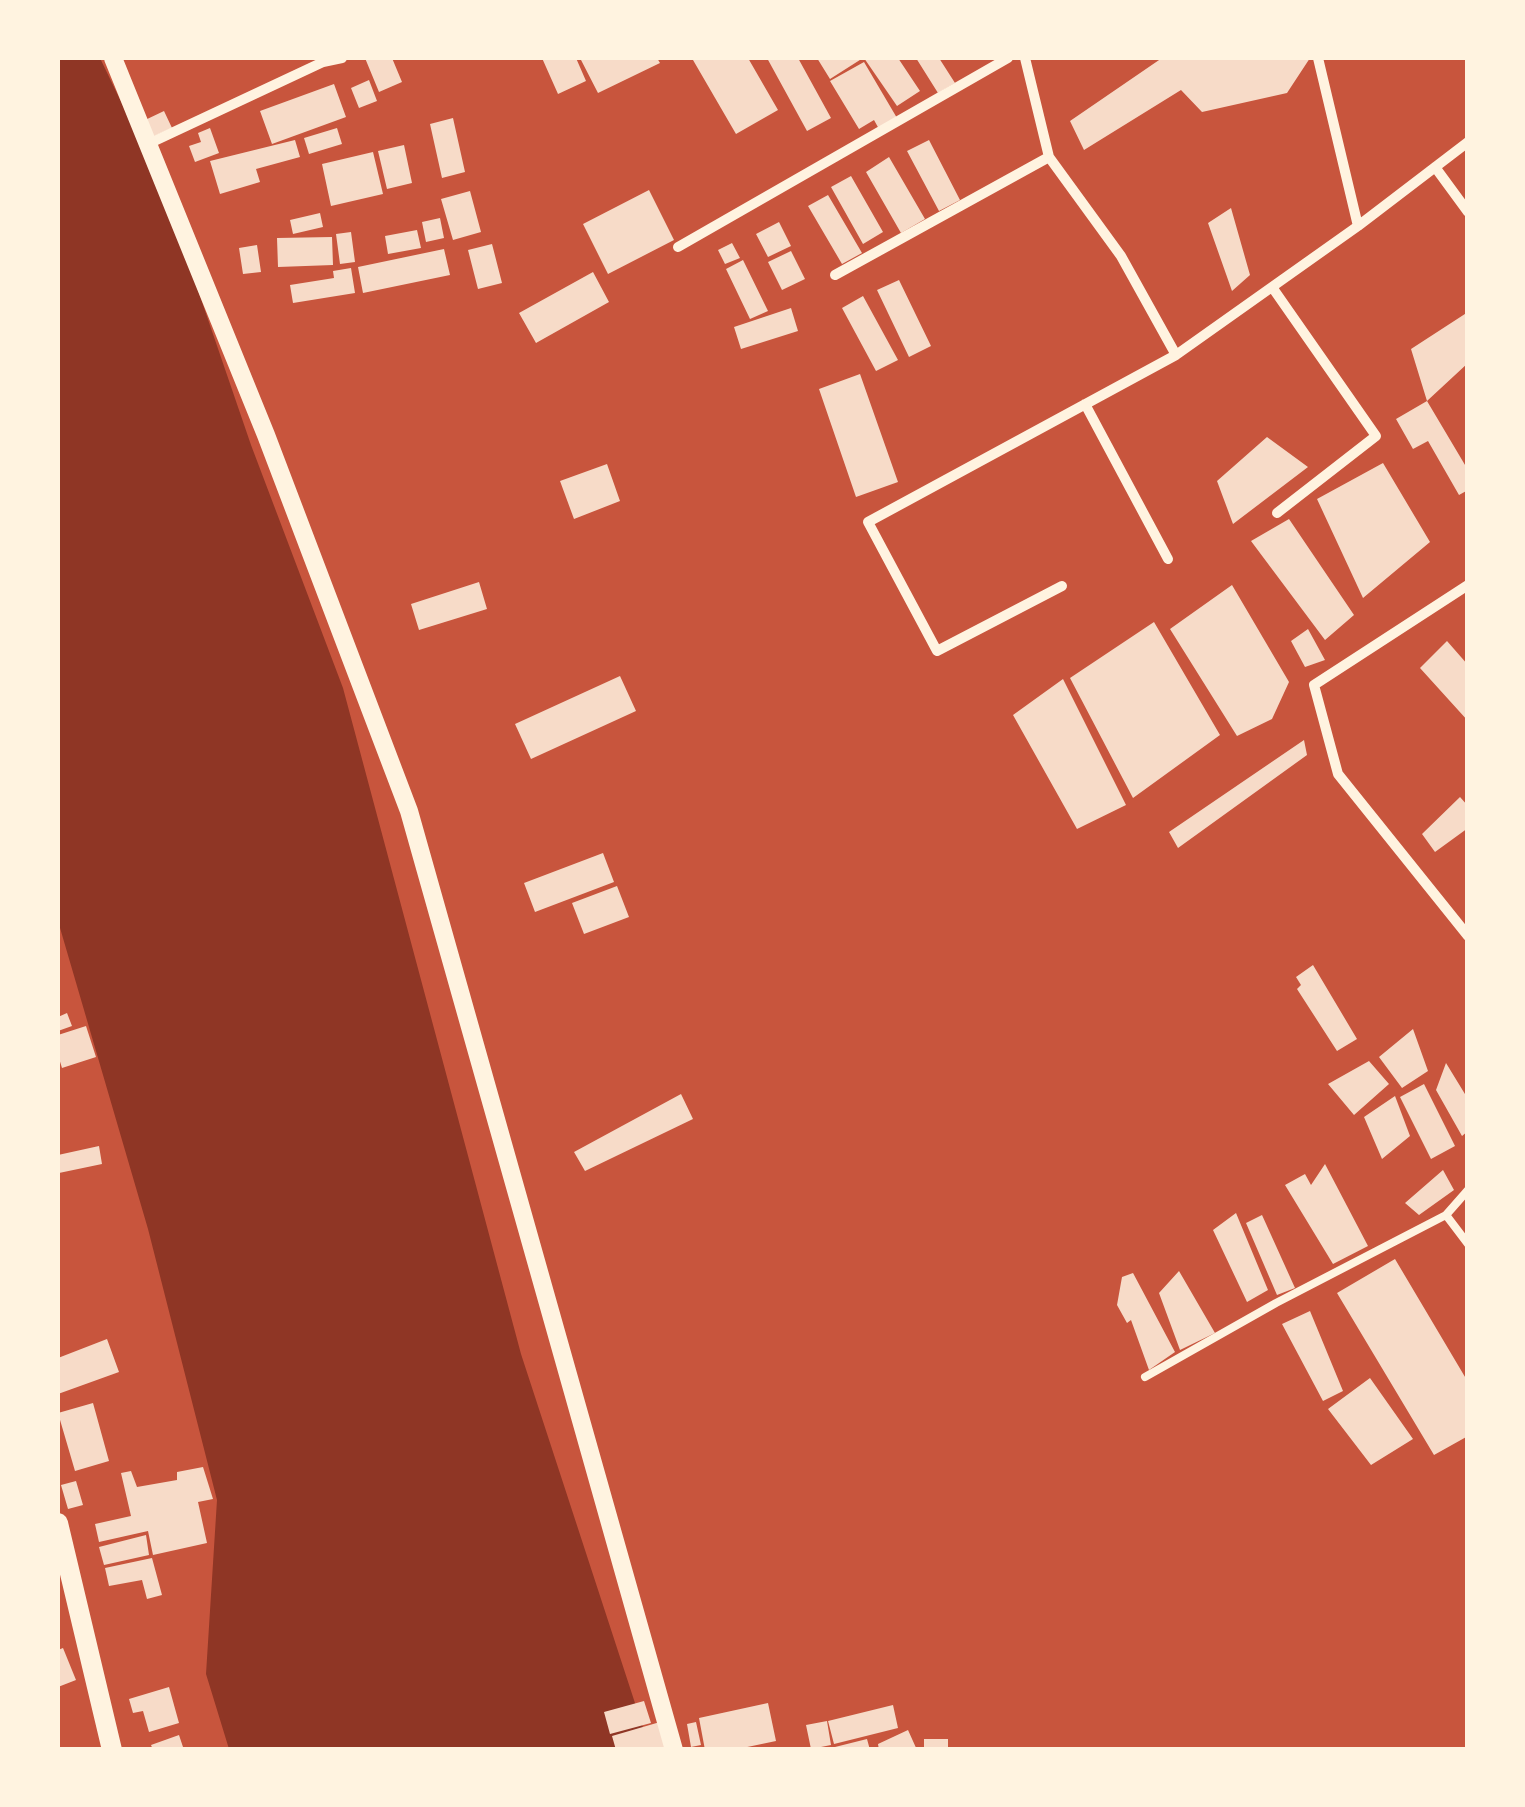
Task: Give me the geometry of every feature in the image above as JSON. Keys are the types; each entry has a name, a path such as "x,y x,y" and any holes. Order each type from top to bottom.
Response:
{"main road":[{"path":"58,1523 112,1750"}],"street":[{"path":"113,58 266,435 409,812 674,1750"},
{"path":"148,144 323,62 342,58"},
{"path":"678,248 1008,58"},
{"path":"1026,58 1049,157 1121,256 1176,355"},
{"path":"1318,58 1358,226"},
{"path":"1062,586 937,651 868,522 1176,355 1358,226 1468,142"},
{"path":"836,275 1049,157"},
{"path":"1436,167 1468,212"},
{"path":"1272,288 1376,436 1276,514"},
{"path":"1085,404 1168,559"},
{"path":"1468,585 1314,684 1338,774 1468,936"}],"lane":[{"path":"1145,1376 1446,1216 1468,1190"},
{"path":"1446,1216 1468,1244"}],"shaded area":[{"path":"58,58 100,58 164,191 251,445 343,688 521,1354 650,1749 229,1749 206,1674 217,1500 148,1229 58,921"}],"building":[{"path":"365,58 392,58 402,82 379,92"},
{"path":"542,58 576,58 586,81 558,94"},
{"path":"580,58 657,58 660,63 598,93"},
{"path":"748,58 778,110 736,134 693,60"},
{"path":"767,58 798,58 831,118 807,131"},
{"path":"817,58 863,58 830,79"},
{"path":"864,58 898,58 920,91 897,106"},
{"path":"916,58 939,58 955,83 938,93"},
{"path":"1162,58 1310,58 1287,93 1202,112 1181,90 1084,150 1070,121"},
{"path":"864,62 897,118 879,129 874,120 859,129 830,81"},
{"path":"369,80 377,101 359,108 351,88"},
{"path":"334,84 346,117 272,144 260,111"},
{"path":"164,111 172,128 150,138 143,121"},
{"path":"453,118 465,172 442,178 430,124"},
{"path":"210,128 219,153 195,162 189,146 201,142 198,133"},
{"path":"337,128 342,144 309,154 304,138"},
{"path":"295,140 300,157 256,169 260,182 220,194 210,161"},
{"path":"929,140 960,200 939,211 907,151"},
{"path":"404,145 412,183 387,189 378,151"},
{"path":"373,152 383,194 331,206 322,164"},
{"path":"889,157 925,219 901,233 866,172"},
{"path":"851,176 883,232 863,244 831,187"},
{"path":"649,190 674,240 608,274 583,224"},
{"path":"470,191 481,232 453,240 441,199"},
{"path":"828,195 862,253 842,264 808,206"},
{"path":"1231,208 1250,275 1232,291 1208,223"},
{"path":"320,213 323,227 293,234 290,220"},
{"path":"440,218 444,238 426,242 422,222"},
{"path":"779,222 791,246 768,257 756,234"},
{"path":"417,230 421,248 388,254 385,236"},
{"path":"351,232 355,262 340,264 336,234"},
{"path":"332,237 333,265 278,267 277,238"},
{"path":"732,243 740,258 725,264 718,250"},
{"path":"492,244 502,283 478,289 468,250"},
{"path":"257,245 261,272 243,274 239,248"},
{"path":"444,249 450,275 363,293 358,267"},
{"path":"791,251 805,279 782,290 768,262"},
{"path":"743,260 768,311 750,319 726,269"},
{"path":"351,268 355,293 293,303 290,285 334,278 333,271"},
{"path":"593,272 609,302 536,343 519,313"},
{"path":"899,280 931,346 909,357 877,290"},
{"path":"863,296 898,360 876,371 842,308"},
{"path":"791,308 798,331 741,349 734,327"},
{"path":"1468,312 1468,363 1427,401 1411,349"},
{"path":"860,374 898,482 856,497 819,389"},
{"path":"1427,401 1468,470 1468,490 1459,495 1428,441 1413,449 1396,419"},
{"path":"1267,437 1308,467 1233,524 1217,481"},
{"path":"1383,463 1430,542 1363,598 1317,499"},
{"path":"607,464 620,501 574,519 560,481"},
{"path":"1289,519 1354,615 1325,640 1251,541"},
{"path":"479,582 487,609 419,630 411,604"},
{"path":"1232,585 1289,682 1272,719 1237,736 1170,629"},
{"path":"1154,622 1220,735 1133,798 1070,678"},
{"path":"1308,629 1325,660 1305,667 1291,641"},
{"path":"1447,641 1468,665 1468,721 1420,668"},
{"path":"620,676 636,711 531,759 515,724"},
{"path":"1063,679 1126,805 1077,829 1013,715"},
{"path":"1304,740 1307,755 1178,848 1169,832"},
{"path":"1460,797 1468,806 1468,828 1435,852 1422,834"},
{"path":"603,853 614,882 535,912 524,883"},
{"path":"617,886 629,917 584,934 572,903"},
{"path":"1313,965 1357,1039 1337,1051 1297,989 1301,985 1296,977"},
{"path":"67,1013 72,1026 58,1031 58,1017"},
{"path":"86,1026 96,1057 62,1068 58,1035"},
{"path":"1413,1029 1428,1071 1402,1088 1379,1057"},
{"path":"1369,1061 1389,1084 1354,1115 1328,1084"},
{"path":"1446,1063 1468,1099 1468,1131 1462,1136 1436,1090"},
{"path":"1424,1084 1455,1146 1431,1159 1400,1097"},
{"path":"681,1094 693,1119 585,1171 574,1152"},
{"path":"1395,1096 1410,1136 1382,1159 1364,1117"},
{"path":"99,1146 102,1164 59,1173 58,1155"},
{"path":"1325,1164 1368,1246 1333,1264 1285,1185 1305,1174 1311,1185"},
{"path":"1443,1170 1454,1190 1419,1215 1405,1203"},
{"path":"1236,1213 1268,1290 1247,1302 1213,1230"},
{"path":"1262,1215 1295,1288 1277,1295 1246,1223"},
{"path":"1395,1259 1468,1382 1468,1436 1434,1455 1337,1293"},
{"path":"1179,1271 1215,1333 1180,1350 1159,1293"},
{"path":"1133,1273 1175,1352 1149,1370 1131,1320 1127,1323 1117,1305 1122,1277"},
{"path":"1310,1311 1343,1391 1323,1401 1282,1324"},
{"path":"107,1339 119,1372 58,1394 58,1358"},
{"path":"1370,1378 1413,1439 1371,1465 1328,1409"},
{"path":"93,1403 109,1461 75,1471 58,1413"},
{"path":"203,1467 213,1499 198,1502 207,1543 153,1555 148,1531 99,1542 95,1524 131,1516 121,1473 131,1471 137,1487 177,1480 177,1472"},
{"path":"76,1481 83,1505 68,1509 61,1485"},
{"path":"146,1535 149,1555 104,1565 99,1547"},
{"path":"152,1558 162,1595 147,1599 142,1580 109,1586 105,1568"},
{"path":"63,1648 76,1680 58,1687 58,1650"},
{"path":"169,1687 179,1723 149,1732 143,1711 133,1713 129,1699"},
{"path":"644,1701 651,1723 610,1734 604,1712"},
{"path":"768,1703 776,1741 733,1750 705,1750 699,1718"},
{"path":"893,1705 898,1728 834,1744 828,1721"},
{"path":"827,1721 831,1745 811,1749 806,1725"},
{"path":"660,1722 668,1750 616,1750 612,1736"},
{"path":"696,1722 701,1745 691,1747 687,1724"},
{"path":"908,1730 917,1750 879,1750 878,1744"},
{"path":"179,1735 184,1750 153,1750 151,1745"},
{"path":"867,1739 870,1750 831,1748"},
{"path":"924,1739 948,1739 948,1750 924,1750"}]}
